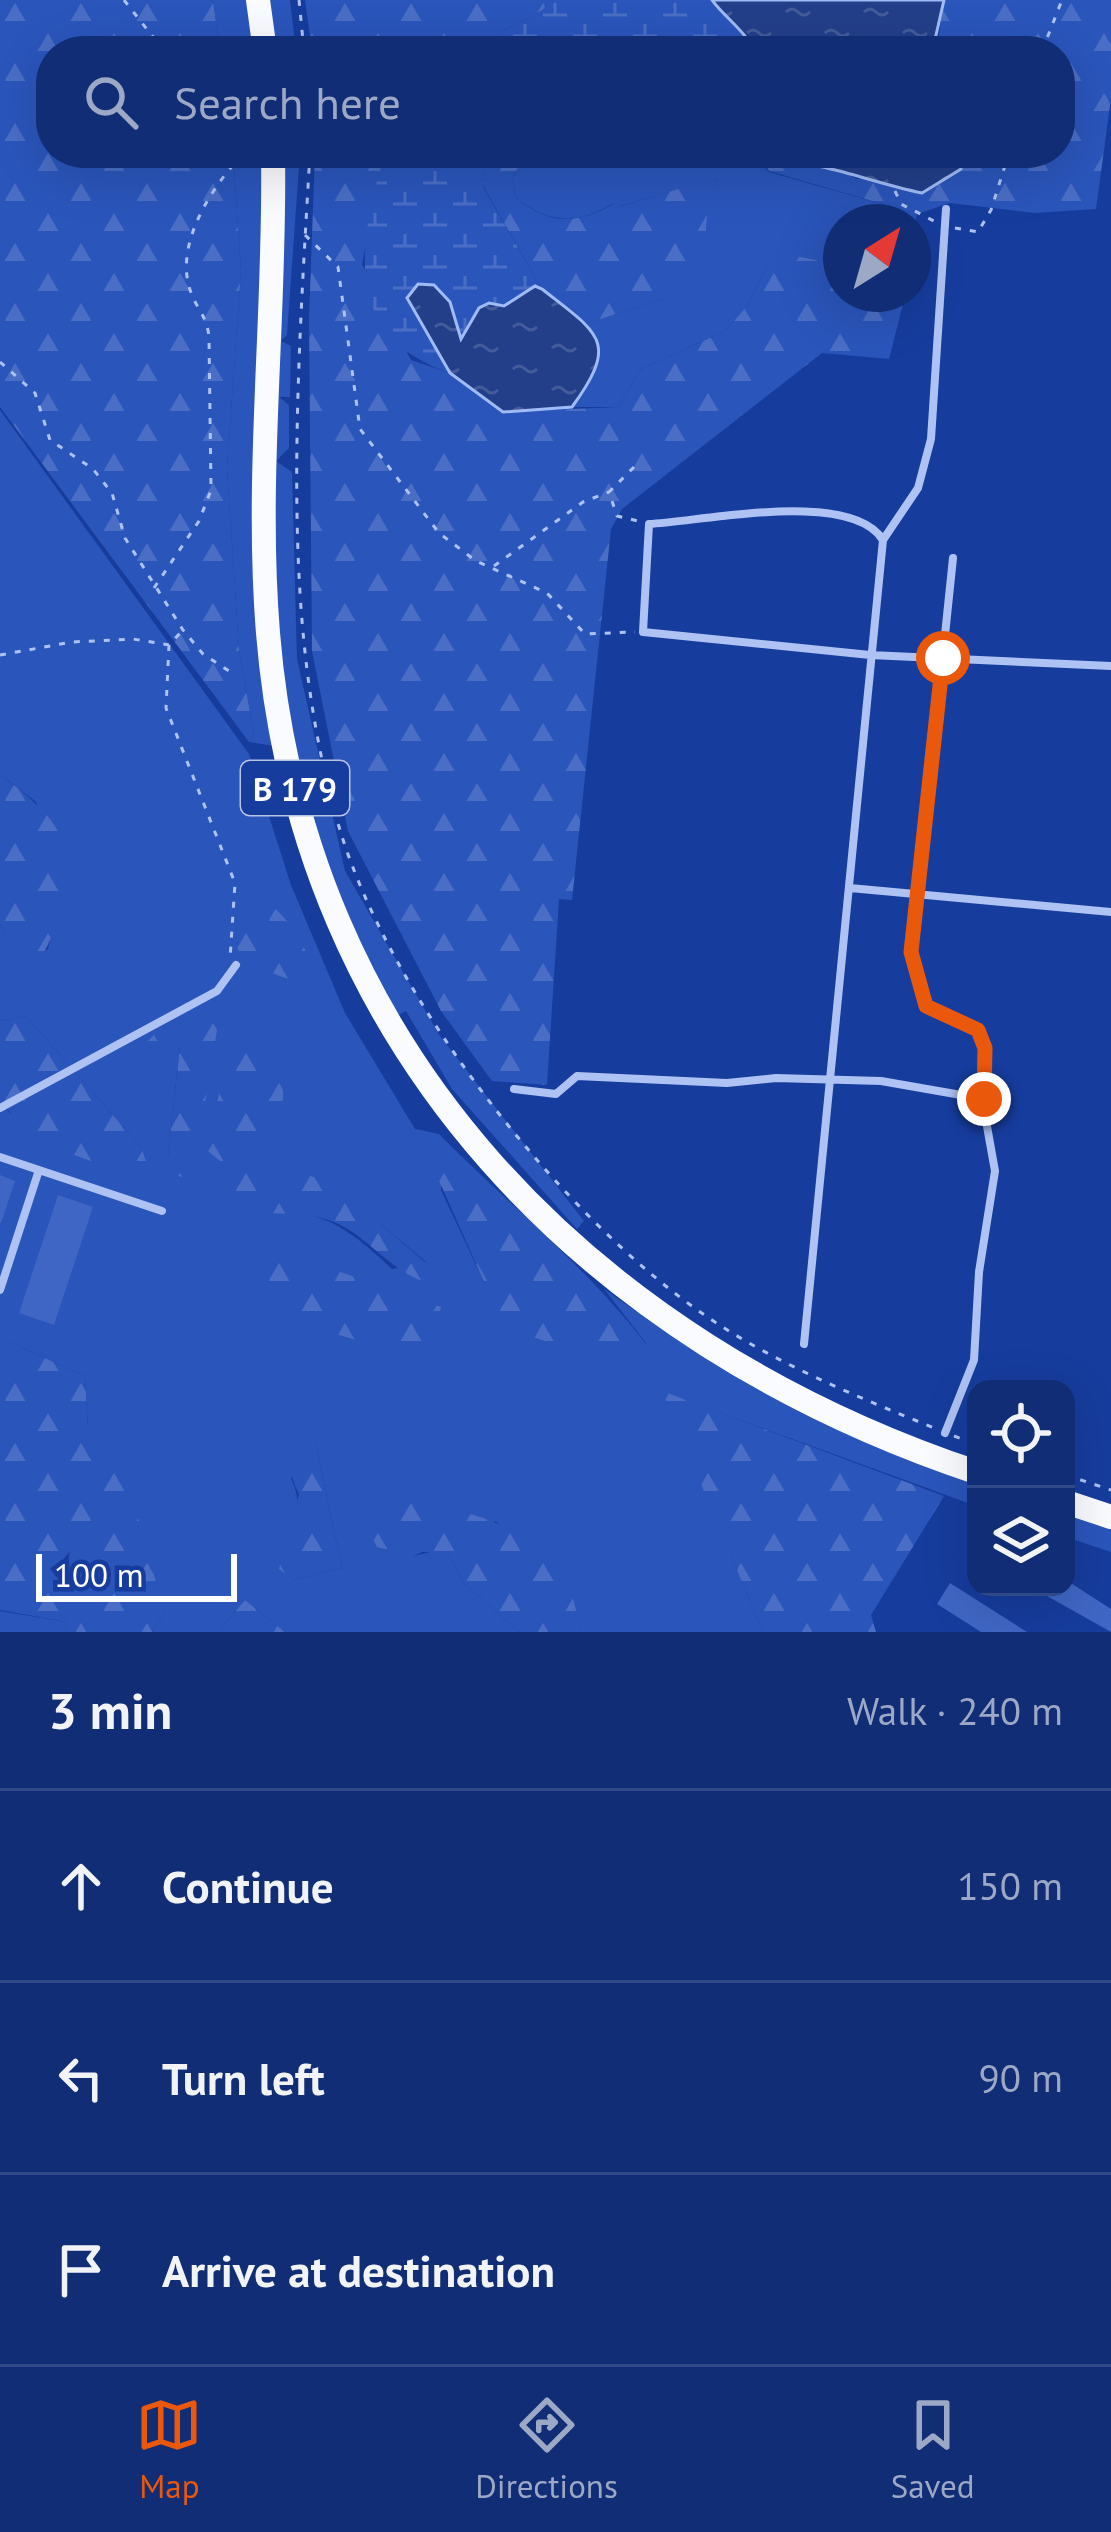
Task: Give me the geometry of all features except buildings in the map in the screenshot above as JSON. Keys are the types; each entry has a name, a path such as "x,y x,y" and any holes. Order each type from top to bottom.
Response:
{"main road":[{"path":"258,0 263,36"},
{"name":"B 179","path":"273,168 267,631 282,743 313,855 340,932 382,1013 481,1155 542,1221 602,1274 713,1353 795,1396 967,1468"},
{"path":"1075,1505 1111,1516"}],"lane":[{"path":"804,1344 829,1080 836,1058 883,540 918,488 932,440 946,209"},
{"path":"883,540 874,526 857,518 814,510 650,524 643,632 870,655 1111,666"},
{"path":"945,1433 974,1360 979,1272 995,1171 984,1099 985,1048 978,1030 926,1006 911,952 953,558"},
{"path":"849,888 1111,912"},
{"path":"0,1108 217,991 234,967"},
{"path":"514,1090 556,1094 577,1076 727,1083 829,1080 917,1085 984,1099"},
{"path":"0,1157 162,1211"},
{"path":"0,1290 39,1170"}],"path":[{"path":"124,0 152,36"},
{"path":"298,0 302,36"},
{"path":"1048,36 1062,0"},
{"path":"154,588 199,521 211,490 209,338 206,312 192,296 188,274 192,233 214,188 231,168"},
{"path":"309,168 300,470 305,653 339,830 382,930 439,1030 589,1219 702,1314 760,1349 967,1441"},
{"path":"895,190 901,204 945,224 978,232 1003,168"},
{"path":"305,235 338,268 341,324 360,429 439,532 476,561 547,592 585,634 643,632"},
{"path":"0,362 35,393 50,440 93,469 112,493 125,538 183,630 203,654 232,673"},
{"path":"492,567 583,502 609,492 634,467"},
{"path":"609,492 617,516 650,524"},
{"path":"183,630 169,645 166,708 235,883 228,953 234,967"},
{"path":"0,655 72,642 133,639 169,645"},
{"path":"1075,1478 1111,1490"}],"green space":[{"path":"0,0 213,0 218,36 36,36 36,168 234,168 241,271 227,468 239,650 254,734 249,742 0,407"},
{"path":"213,0 247,0 253,36 218,36"},
{"path":"265,0 290,0 294,36 271,36"},
{"path":"305,0 550,0 543,10 493,36 310,36"},
{"path":"550,0 712,0 744,36 493,36 543,10"},
{"path":"944,0 1111,0 1111,98 1096,209 1034,213 950,203 931,209 931,204 883,204 767,168 836,168 857,179 961,168 1075,168 1075,36 939,36"},
{"path":"234,168 263,168 274,746 249,742 254,734 239,650 227,468 241,271"},
{"path":"281,168 299,168 287,335 281,341 291,346 290,397 279,397 289,405 289,448 276,461 292,472 297,659 345,871 440,1036 584,1221 577,1229 452,1089 406,1011 393,1018 330,884 285,708 272,555"},
{"path":"314,168 382,168 362,264 411,360 450,373 503,412 618,407 641,369 725,331 748,305 767,265 790,255 823,261 823,312 901,312 889,359 822,353 622,509 611,529 572,900 559,899 547,1085 492,1081 441,1011 348,831 312,651 309,319"},
{"path":"381,168 486,168 483,187 542,289 535,286 461,341 407,299 450,373 415,357 390,336 374,311 366,283 365,253"},
{"path":"518,168 765,168 882,204 823,204 823,265 767,265 748,305 725,331 641,369 618,407 572,407 598,358 586,324 664,298 718,178 575,218 551,217 515,197 513,177"},
{"path":"518,168 513,177 515,197 540,213 563,219 718,177 708,204 704,251 664,298 586,324 542,289 483,186 485,169"},
{"path":"0,410 249,754 291,885 345,1013 415,1129 443,1142 441,1190 485,1284 640,1349 646,1343 604,1289 784,1398 967,1478 967,1503 663,1392 763,1632 581,1632 572,1604 496,1521 413,1556 435,1551 449,1556 464,1583 519,1632 285,1632 245,1600 217,1632 152,1632 164,1613 88,1428 85,1376 0,1338 0,1101 10,1113 148,1170 141,1147 26,1016 0,1021 0,924 25,965 48,949 65,873 36,802 0,774","holes":["180,1045 186,1177 168,1156","247,1159 332,1183 426,1262 392,1269 356,1238 324,1220 289,1212 241,1211 215,1171 221,1161","316,1445 342,1568 294,1580 280,1569 297,1513 291,1479"]},
{"path":"0,774 47,816 64,848 62,902 51,938 35,967 25,966 0,924"},
{"path":"254,897 274,908 298,937 313,970 305,983 262,968 232,940 231,910"},
{"path":"207,995 221,1006 194,1170 186,1178 171,1174 168,1156 180,1046 155,1052 145,1044 190,998"},
{"path":"26,1016 141,1147 149,1170 122,1172 37,1142 0,1101 0,1021"},
{"path":"241,1016 265,1039 278,1066 283,1096 270,1135 249,1159 332,1182 426,1263 432,1273 424,1282 341,1225 313,1216 234,1209 207,1197 206,1181 220,1161 208,1151 233,1020"},
{"path":"416,1129 439,1134 573,1262 646,1344 619,1366 486,1321 485,1284"},
{"path":"274,1249 441,1307 433,1348 421,1356 385,1348 317,1327 280,1309 266,1296 256,1273"},
{"path":"0,1338 85,1376 88,1428 103,1434 142,1528 164,1613 152,1632 65,1632 67,1622 0,1610"},
{"path":"662,1391 944,1496 871,1615 876,1632 763,1632"},
{"path":"307,1438 316,1445 342,1568 294,1580 279,1569 299,1494 292,1475 293,1455 297,1441"},
{"path":"386,1502 459,1511 512,1529 534,1543 553,1558 565,1577 581,1632 519,1632 464,1583 449,1556 377,1547 368,1530"},
{"path":"1075,1515 1111,1527 1111,1552 1075,1540"},
{"path":"245,1600 285,1632 217,1632"},
{"path":"0,1611 67,1622 65,1632 0,1632"}],"water":[{"path":"712,0 944,0 936,36 744,36"},
{"path":"827,168 961,168 922,193"},
{"path":"418,284 434,285 450,302 461,339 479,308 489,303 504,306 535,286 562,304 589,329 599,353 572,407 503,412 450,373 407,298"}],"route":[{"path":"943,658 911,952 926,1006 961,1018 978,1030 985,1048 984,1099"}]}
